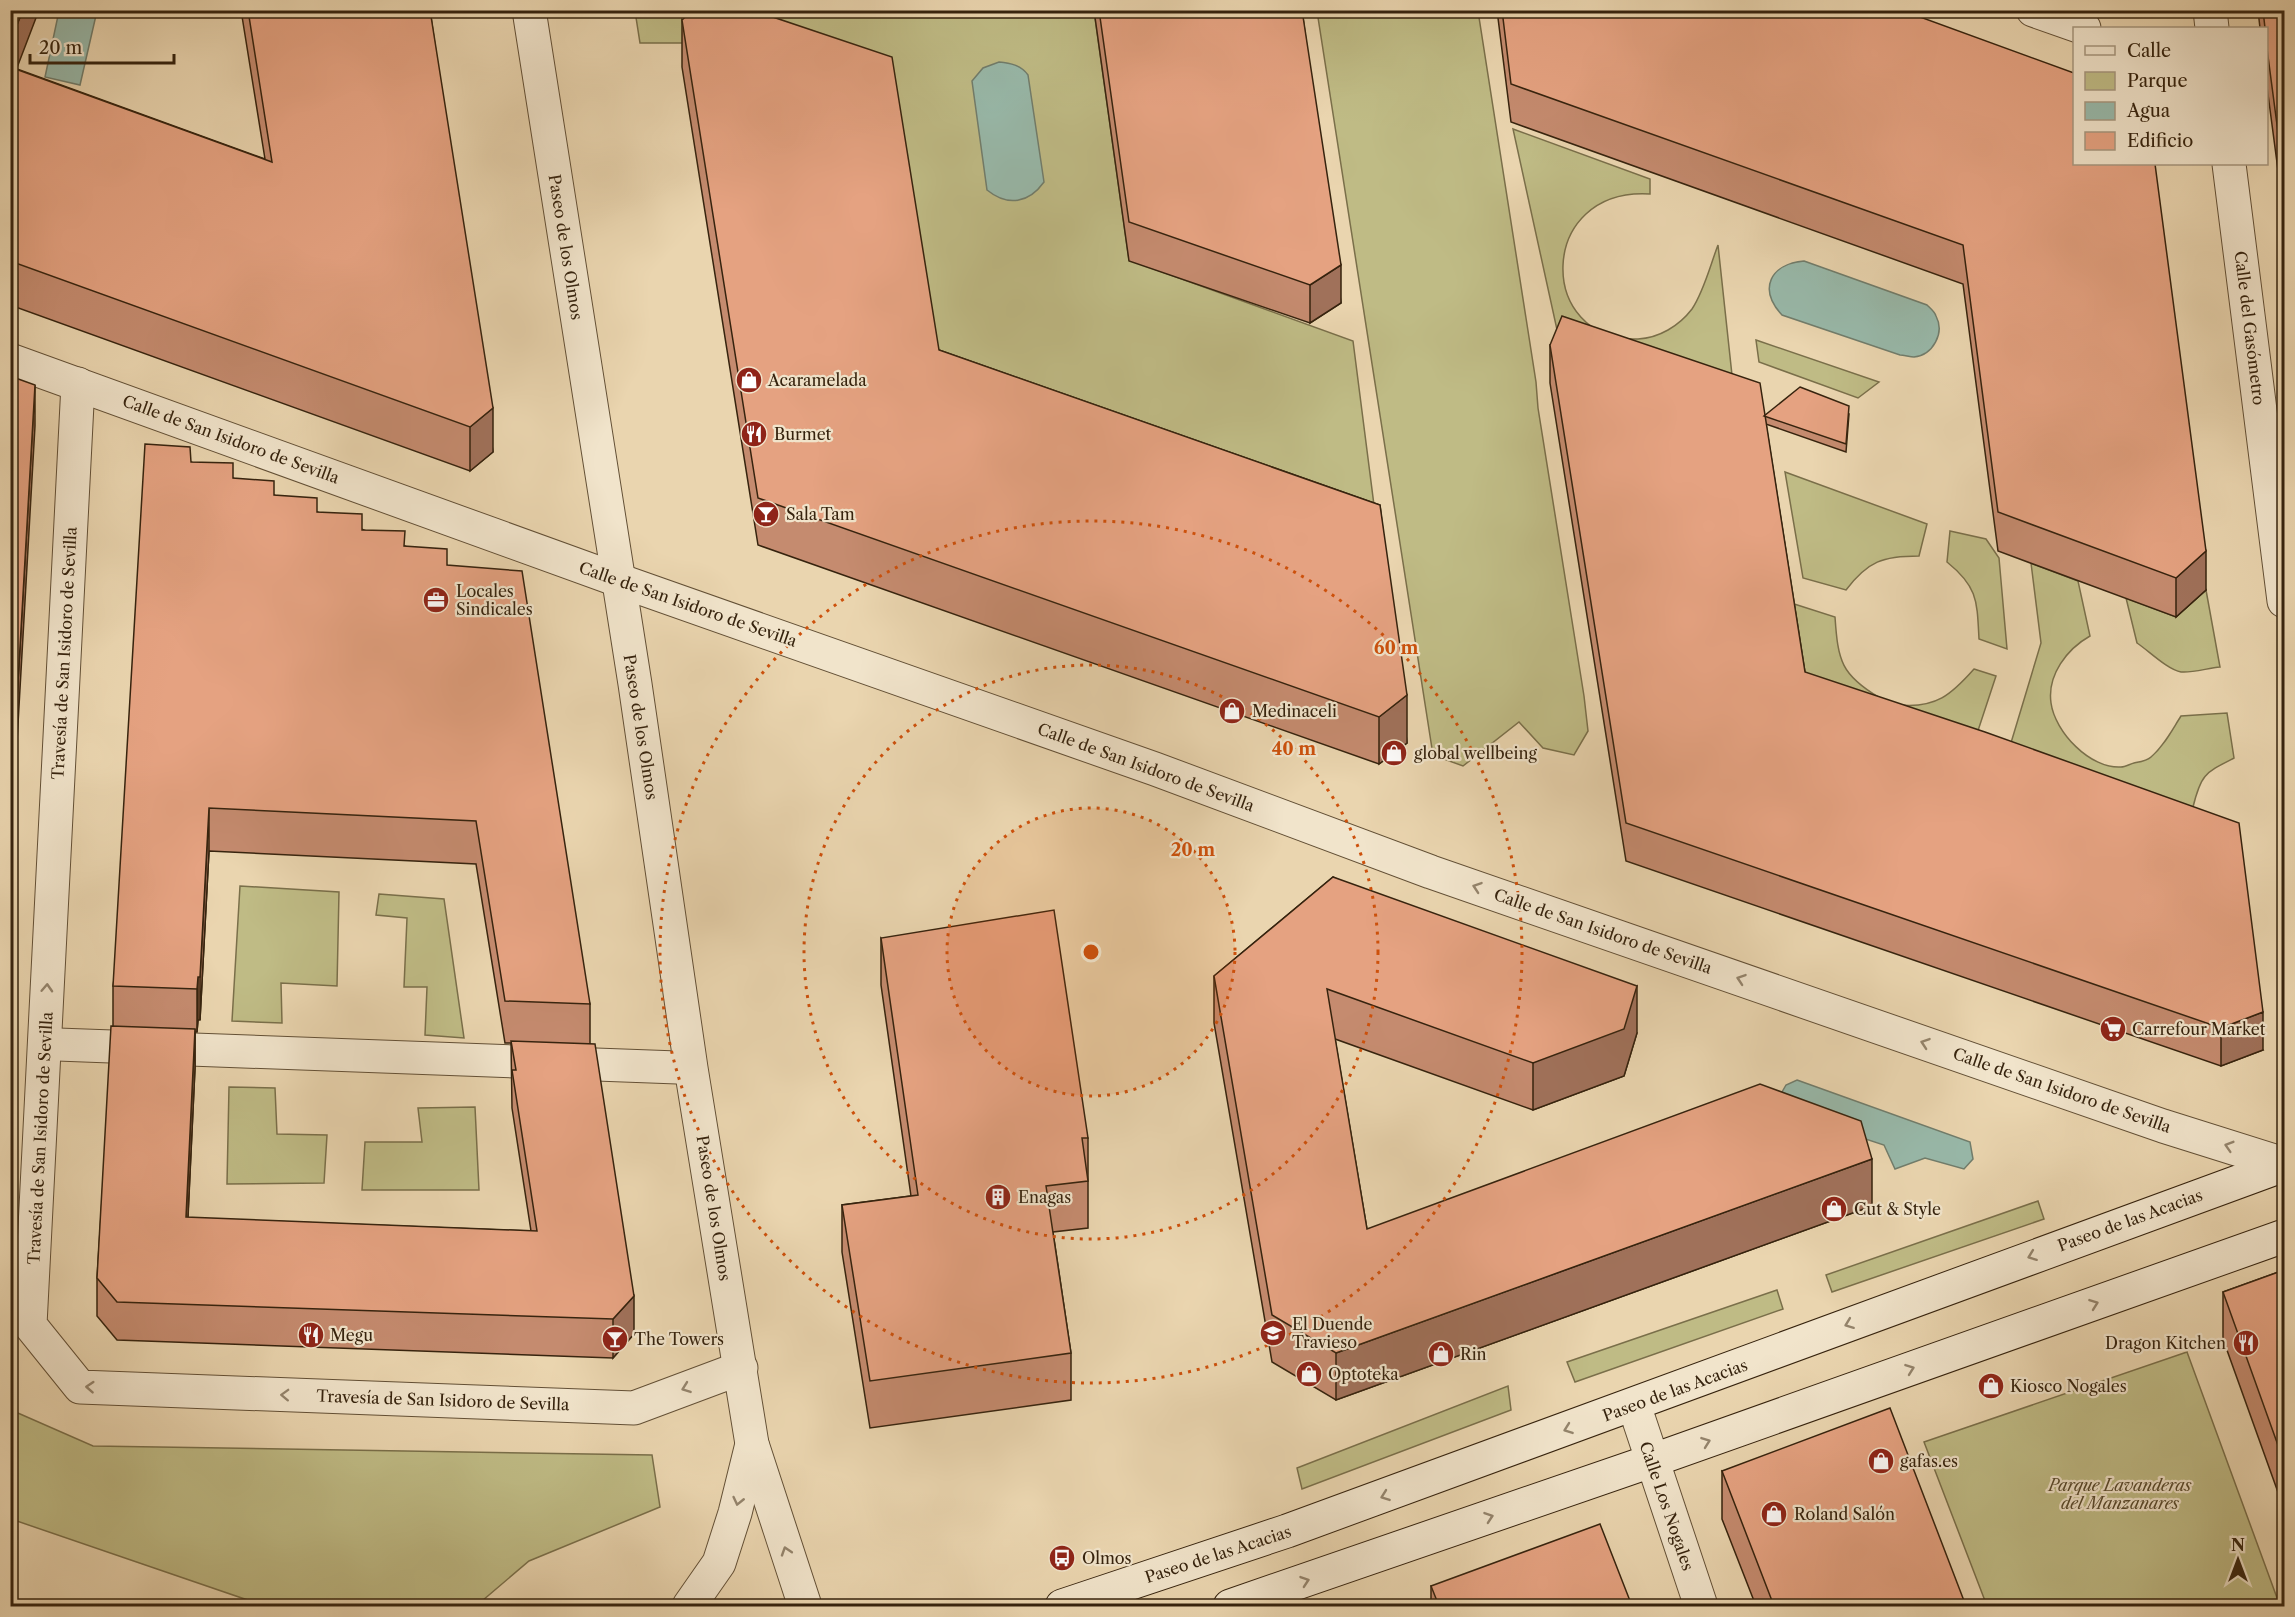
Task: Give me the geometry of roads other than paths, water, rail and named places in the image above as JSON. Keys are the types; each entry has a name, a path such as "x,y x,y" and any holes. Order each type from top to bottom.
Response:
{"street":[{"name":"Paseo de los Olmos","path":"529,10 691,1068 752,1444 805,1606"},
{"path":"2033,10 2081,27"},
{"path":"2210,10 2212,27"},
{"name":"Calle del Gasómetro","path":"2229,165 2284,601"},
{"name":"Calle de San Isidoro de Sevilla","path":"10,360 618,580 1144,765 1431,872 2163,1126 2284,1164"},
{"name":"Travesía de San Isidoro de Sevilla","path":"78,384 30,1325 80,1387 634,1408 741,1368"},
{"path":"45,1044 691,1068"},
{"name":"Paseo de las Acacias","path":"1062,1606 1287,1531 1634,1406 2073,1240 2284,1164"},
{"path":"1230,1606 1651,1461 2284,1236"},
{"name":"Calle Los Nogales","path":"1634,1406 1701,1606"},
{"name":"Paseo de los Olmos","path":"689,1606 719,1563 735,1513 752,1444"}],"water":[{"path":"59,11 97,11 80,85 45,77"},
{"path":"999,62 1019,67 1028,75 1044,182 1032,194 1018,200 1003,199 987,190 972,81 983,68"},
{"path":"1804,261 1927,305 1935,313 1938,323 1936,342 1932,348 1921,355 1914,357 1900,355 1782,315 1771,296 1769,287 1771,279 1783,267"},
{"path":"1797,1080 1970,1142 1973,1159 1964,1169 1925,1158 1895,1169 1884,1145 1790,1114 1778,1099 1786,1085"}],"place":[{"name":"Acaramelada","path":"749,380"},
{"name":"Burmet","path":"754,434"},
{"name":"Sala Tam","path":"766,514"},
{"name":"Locales Sindicales","path":"436,600"},
{"name":"Medinaceli","path":"1232,711"},
{"name":"global wellbeing","path":"1394,753"},
{"name":"Carrefour Market","path":"2113,1029"},
{"name":"Enagas","path":"998,1197"},
{"name":"Cut & Style","path":"1834,1209"},
{"name":"El Duende Travieso","path":"1273,1333"},
{"name":"Megu","path":"311,1335"},
{"name":"The Towers","path":"615,1339"},
{"name":"Dragon Kitchen","path":"2246,1343"},
{"name":"Rin","path":"1441,1354"},
{"name":"Optoteka","path":"1309,1374"},
{"name":"Kiosco Nogales","path":"1991,1386"},
{"name":"gafas.es","path":"1881,1461"},
{"name":"Roland Salón","path":"1774,1514"},
{"name":"Olmos","path":"1062,1558"}],"park label":[{"name":"Parque Lavanderas del Manzanares","path":"2120,1494"}]}
